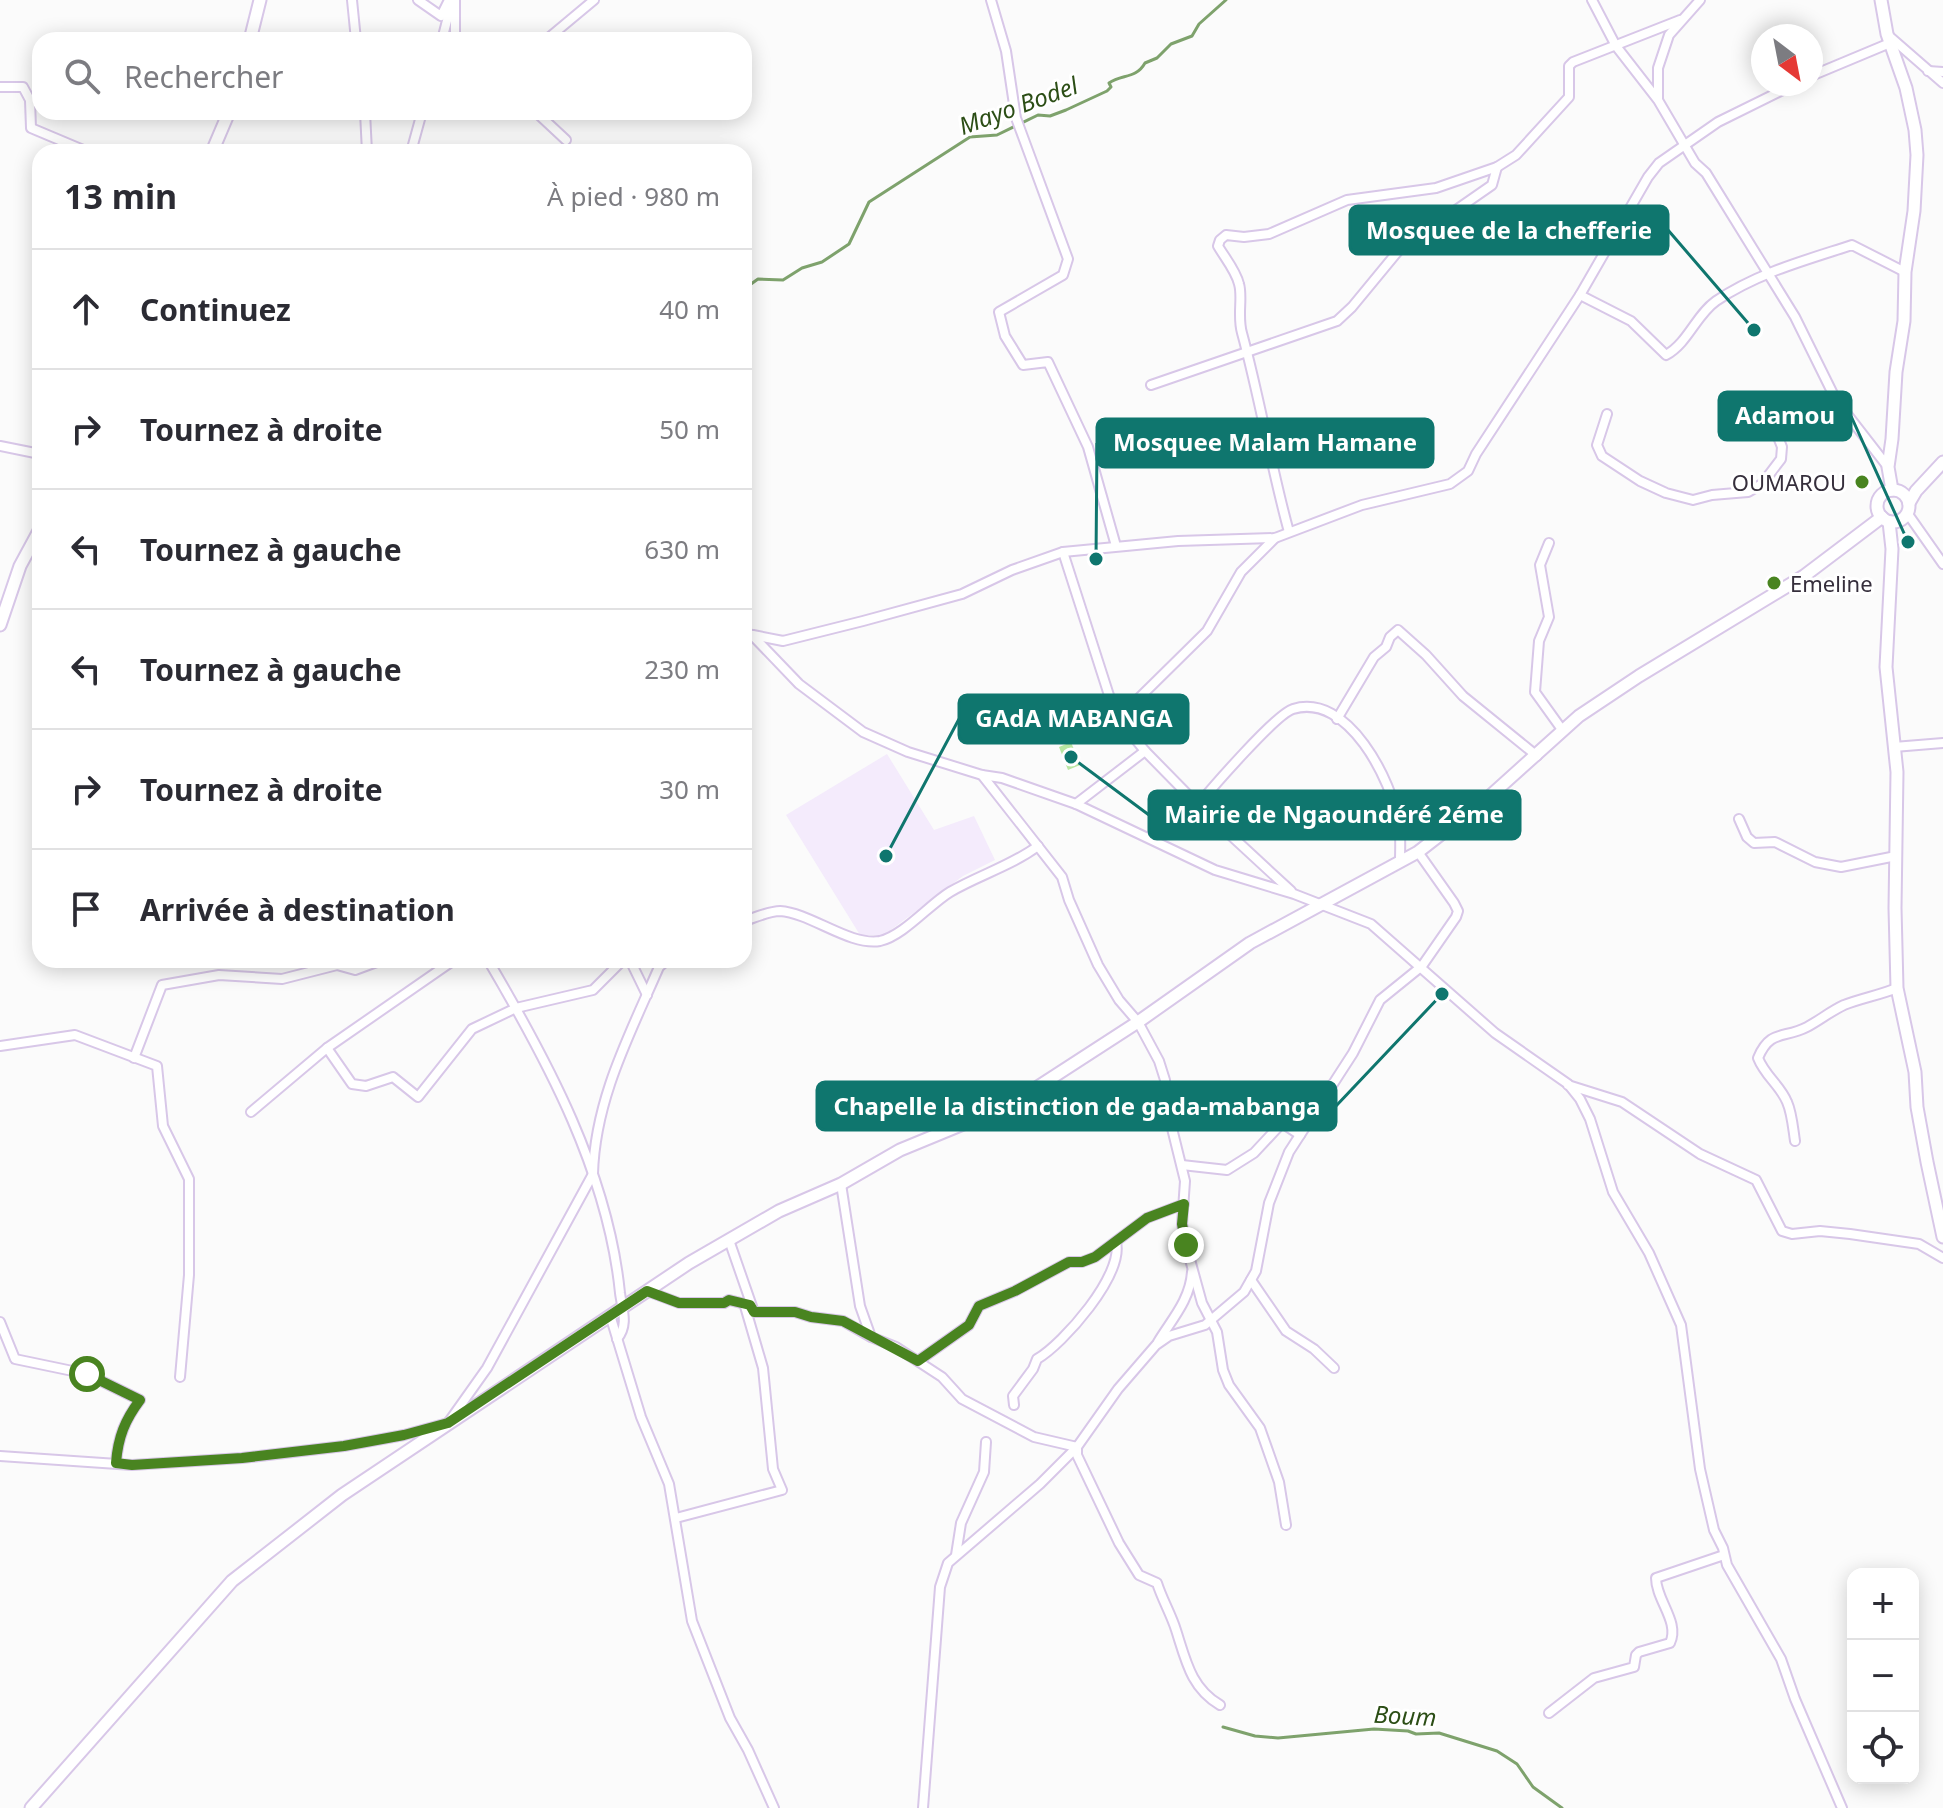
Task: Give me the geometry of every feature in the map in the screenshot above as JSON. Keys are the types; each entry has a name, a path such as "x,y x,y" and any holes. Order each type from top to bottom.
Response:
{"street":[{"path":"252,32 260,0"},
{"path":"352,0 355,32"},
{"path":"418,0 441,16 452,0"},
{"path":"444,32 452,0"},
{"path":"452,0 454,32"},
{"path":"556,32 594,0"},
{"path":"991,0 1006,51 1016,118 1068,259 1063,275 999,312 1005,336 1023,365 1048,362 1088,447 1116,546"},
{"path":"1592,0 1616,46 1658,100 1695,163 1706,173 1769,272 1836,400 1888,467"},
{"path":"1658,100 1658,68 1669,35 1700,0"},
{"path":"1881,0 1915,130 1914,211 1905,272 1904,321 1888,467 1892,490"},
{"path":"1289,532 1241,331 1238,308 1240,284 1218,246 1220,240 1226,235 1244,237 1269,234 1347,200 1436,188 1497,167 1516,155 1569,97 1569,66 1581,58 1680,20"},
{"path":"1889,39 1943,83"},
{"path":"1823,70 1889,39"},
{"path":"1927,71 1943,72"},
{"path":"0,87 23,87 30,100 31,128 69,144"},
{"path":"752,635 783,641 863,621 962,594 1012,570 1063,552 1178,541 1275,538 1362,505 1458,480 1468,471 1580,295 1659,163 1718,122 1771,96"},
{"path":"215,144 226,120"},
{"path":"365,120 367,144"},
{"path":"413,144 420,120"},
{"path":"545,120 566,140"},
{"path":"1151,385 1337,321 1413,233 1456,210 1492,185 1497,167"},
{"path":"1580,295 1631,321 1666,355 1685,338 1713,302 1769,272 1852,245 1905,272"},
{"path":"1607,414 1597,445 1602,456 1650,487 1693,500 1748,492 1762,484 1781,459 1782,447 1776,432 1779,424 1836,400"},
{"path":"0,446 32,452"},
{"path":"31,1808 232,1581 310,1518 622,1307 729,1240 779,1211 841,1184 900,1150 1002,1108 1138,1022 1250,943 1418,852 1459,822 1579,716 1804,576 1886,520 1899,521 1906,516 1916,491 1943,462"},
{"path":"1909,503 1901,492 1892,490 1883,493 1877,509 1886,520 1892,549 1886,667 1897,784 1897,988 1915,1072 1917,1107 1943,1237"},
{"path":"1906,516 1910,517 1943,564"},
{"path":"1115,714 1126,704 1137,700 1196,644 1207,631 1241,572 1275,538"},
{"path":"1549,543 1540,565 1549,617 1539,641 1534,685 1535,692 1563,731"},
{"path":"0,625 20,566 32,544"},
{"path":"1063,552 1115,714 1145,751 1198,805 1294,894"},
{"path":"1337,719 1374,657 1398,630 1426,655 1463,696 1537,756"},
{"path":"752,638 799,684 863,732 908,752 982,775 1002,778 1076,804 1215,870 1294,894 1371,924 1495,1033 1568,1084 1590,1119 1613,1192 1649,1253 1681,1325 1705,1494 1714,1530 1745,1598 1781,1659 1842,1808"},
{"path":"1198,805 1273,722 1291,709 1307,707 1328,713 1349,727 1368,748 1383,772 1399,823 1400,861"},
{"path":"1894,747 1943,743"},
{"path":"1076,804 1145,751"},
{"path":"982,775 1062,877 1098,965 1119,1000 1138,1022 1159,1061 1165,1080 1169,1120 1185,1181 1182,1224 1202,1303 1217,1332 1223,1370 1229,1385 1260,1428 1279,1482 1286,1525"},
{"path":"1739,819 1747,837 1754,843 1775,842 1815,862 1841,867 1896,856"},
{"path":"752,919 778,911 858,938 880,941 949,892 1038,846"},
{"path":"1156,1345 1169,1336 1194,1330 1244,1292 1263,1243 1269,1203 1289,1152 1353,1053 1380,1000 1422,966 1458,911 1418,852"},
{"path":"134,1058 162,985 219,975 282,979 325,968"},
{"path":"251,1112 327,1048 442,968"},
{"path":"493,968 549,1071 608,1216 616,1251 625,1327 617,1339"},
{"path":"327,1048 352,1084 366,1086 393,1077 418,1097 472,1029 516,1008 593,990 615,968"},
{"path":"634,968 647,995"},
{"path":"0,1456 132,1465 242,1458 344,1446 448,1423 487,1368 593,1174 594,1142 615,1064 659,968"},
{"path":"1795,1141 1788,1103 1764,1073 1758,1058 1764,1044 1781,1033 1791,1033 1808,1026 1844,1005 1897,988"},
{"path":"0,1046 75,1035 157,1066 163,1126 189,1179 189,1275 180,1377"},
{"path":"1568,1084 1622,1102 1700,1154 1756,1180 1782,1231 1792,1234 1820,1231 1919,1244 1943,1258"},
{"path":"1182,1165 1227,1170 1254,1153 1282,1123 1300,1135"},
{"path":"841,1184 860,1306 871,1337"},
{"path":"918,1361 969,1325 979,1306 1069,1262 1082,1262 1095,1257 1147,1218 1184,1204"},
{"path":"676,1518 782,1490 773,1469 763,1368 729,1240"},
{"path":"1014,1405 1013,1396 1037,1359 1075,1327 1097,1296 1116,1263 1116,1242"},
{"path":"923,1808 940,1587 948,1563 1040,1484 1077,1447 1118,1389 1156,1345 1187,1296 1193,1268"},
{"path":"1251,1280 1286,1331 1314,1349 1334,1368"},
{"path":"647,1291 679,1303 724,1303 729,1300 747,1304 754,1312 795,1312 843,1321 918,1361 942,1377 962,1399 1034,1437 1077,1447"},
{"path":"610,1315 641,1417 669,1484 692,1621 730,1718 774,1808"},
{"path":"0,1322 15,1359 87,1374 140,1400 125,1420 117,1446 116,1463"},
{"path":"956,1555 961,1523 984,1472 986,1442"},
{"path":"1077,1447 1077,1455 1119,1543 1139,1575 1157,1583 1175,1627 1187,1669 1205,1696 1220,1705"},
{"path":"1549,1713 1594,1678 1634,1667 1639,1652 1670,1643 1674,1633 1658,1593 1656,1578 1724,1555"}],"shaded area":[{"path":"887,754 934,830 974,816 995,860 963,876 884,935 860,935 786,815"}],"green space":[{"path":"1071,742 1080,765 1068,770 1059,747"}],"waterway":[{"name":"Mayo Bodel","path":"752,283 758,279 783,280 802,268 822,262 849,244 869,202 970,137 997,135 1038,115 1050,116 1107,91 1111,87 1109,83 1137,72 1171,44 1192,36 1199,24 1226,0"},
{"name":"Boum","path":"1223,1727 1255,1736 1278,1738 1374,1729 1416,1734 1439,1733 1497,1751 1517,1764 1533,1787 1562,1808"}],"place":[{"name":"Mosquee de la chefferie","path":"1754,330"},
{"name":"OUMAROU","path":"1862,482"},
{"name":"Adamou","path":"1908,542"},
{"name":"Mosquee Malam Hamane","path":"1096,559"},
{"name":"Emeline","path":"1774,583"},
{"name":"Mairie de Ngaoundéré 2éme","path":"1071,757"},
{"name":"GAdA MABANGA","path":"886,856"},
{"name":"Chapelle la distinction de gada-mabanga","path":"1442,994"}],"route":[{"path":"87,1374 140,1400 125,1420 117,1446 116,1463 132,1465 242,1458 344,1446 448,1423 647,1291 679,1303 724,1303 729,1300 750,1305 754,1312 795,1312 843,1321 918,1361 969,1325 979,1306 1069,1262 1082,1262 1095,1257 1147,1218 1184,1204 1182,1224 1186,1245"}]}
